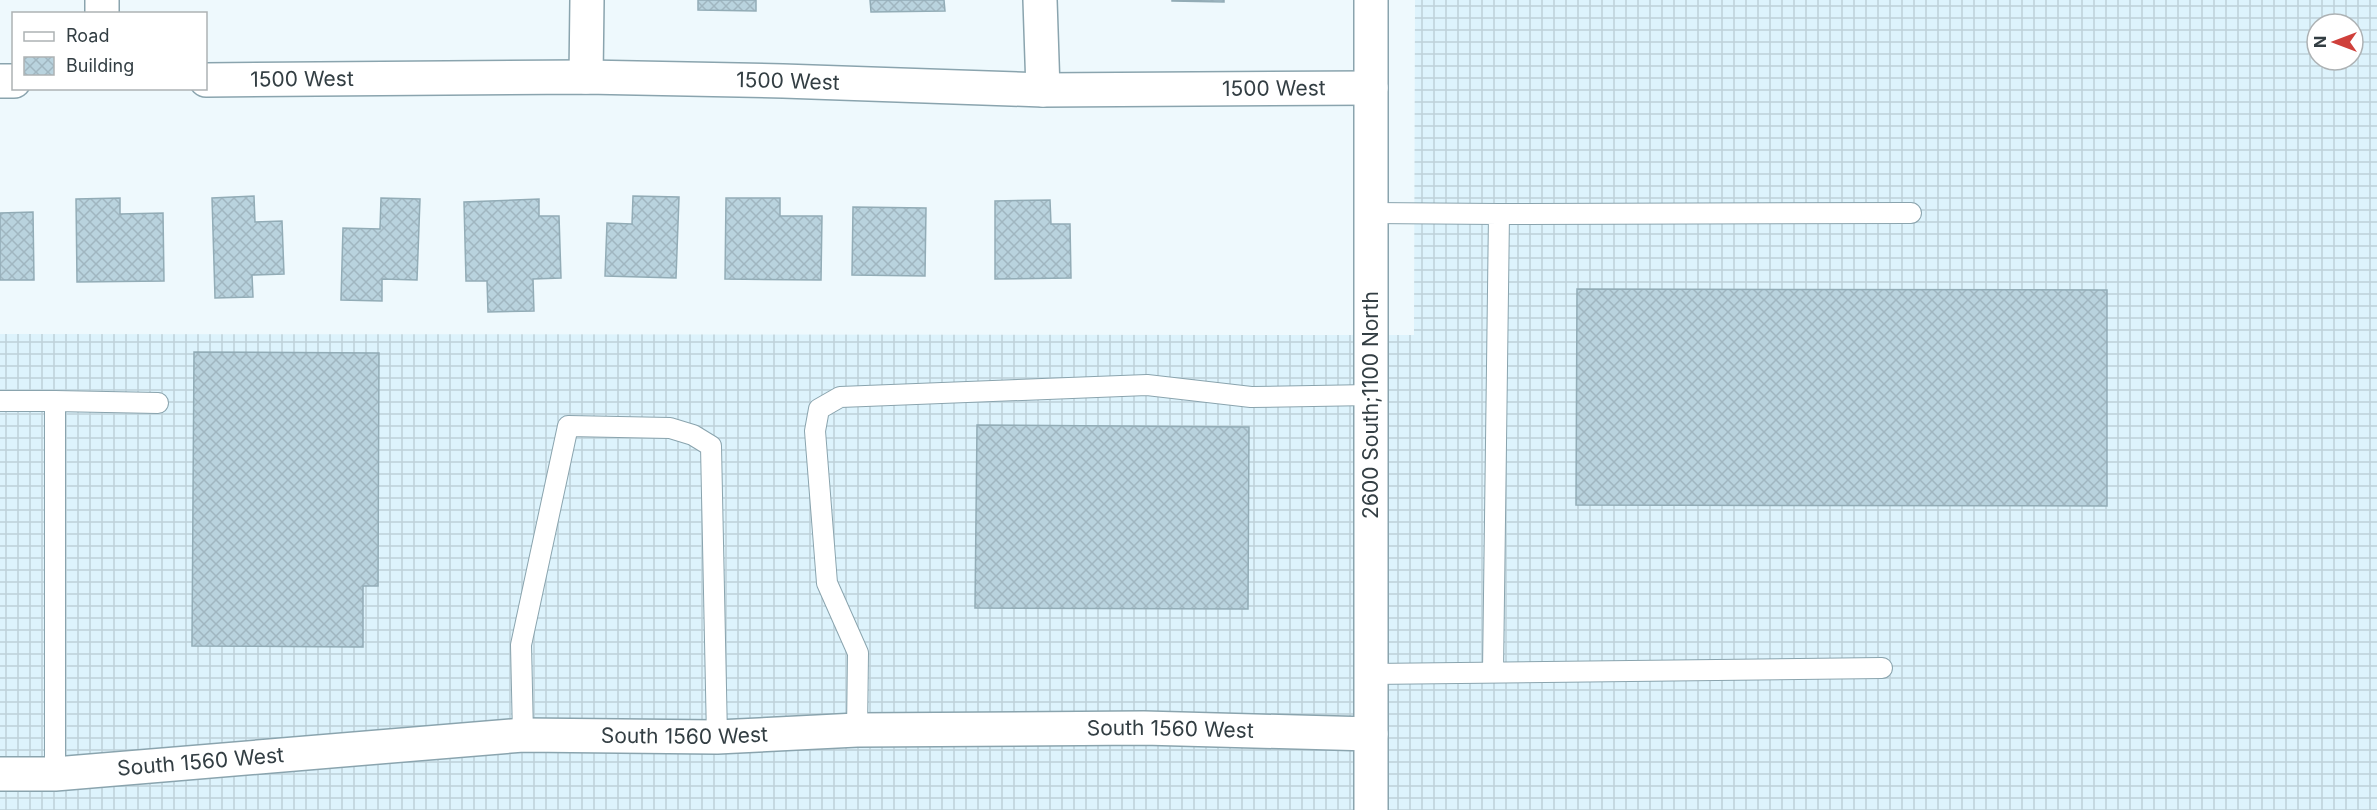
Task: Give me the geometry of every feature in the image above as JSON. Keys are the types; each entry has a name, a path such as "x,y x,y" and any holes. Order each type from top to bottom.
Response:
{"street":[{"path":"586,77 587,0"},
{"path":"1040,0 1043,90"},
{"name":"2600 South;1100 North","path":"1371,0 1371,810"},
{"name":"1500 West","path":"207,80 586,77 1043,90 1371,88"},
{"name":"South 1560 West","path":"0,774 55,774 523,735 717,737 857,730 1144,728 1371,734"}],"lane":[{"path":"1371,213 1911,213"},
{"path":"1493,672 1499,214"},
{"path":"857,730 858,653 827,583 815,431 819,409 840,396 1147,385 1251,396 1371,395"},
{"path":"0,401 158,403"},
{"path":"55,401 55,774"},
{"path":"523,735 521,645 568,426 670,428 693,435 711,446 717,737"},
{"path":"1371,674 1882,668"}],"shaded area":[{"path":"1415,0 2377,0 2377,810 0,810 0,334 1414,335"}],"building":[{"path":"698,0 756,0 756,11 698,10"},
{"path":"870,0 944,0 945,11 871,12"},
{"path":"1224,0 1224,2 1172,1"},
{"path":"254,196 255,222 282,221 284,274 252,275 253,297 215,298 212,198"},
{"path":"633,196 679,197 676,278 605,276 607,223 632,224"},
{"path":"120,198 120,214 163,213 164,281 77,282 76,199"},
{"path":"381,198 420,199 417,280 382,279 382,301 341,300 343,228 380,229"},
{"path":"726,198 780,198 780,216 822,216 821,280 725,279"},
{"path":"539,199 539,216 559,216 561,278 533,279 534,311 488,312 487,281 466,281 464,202"},
{"path":"1050,200 1051,224 1070,224 1071,278 995,279 995,201"},
{"path":"853,207 926,208 925,276 852,275"},
{"path":"33,212 34,280 0,280 0,213"},
{"path":"1577,289 2107,290 2107,506 1576,505"},
{"path":"194,352 379,353 378,586 363,586 363,647 192,646"},
{"path":"977,425 1249,427 1248,609 975,608"}]}
